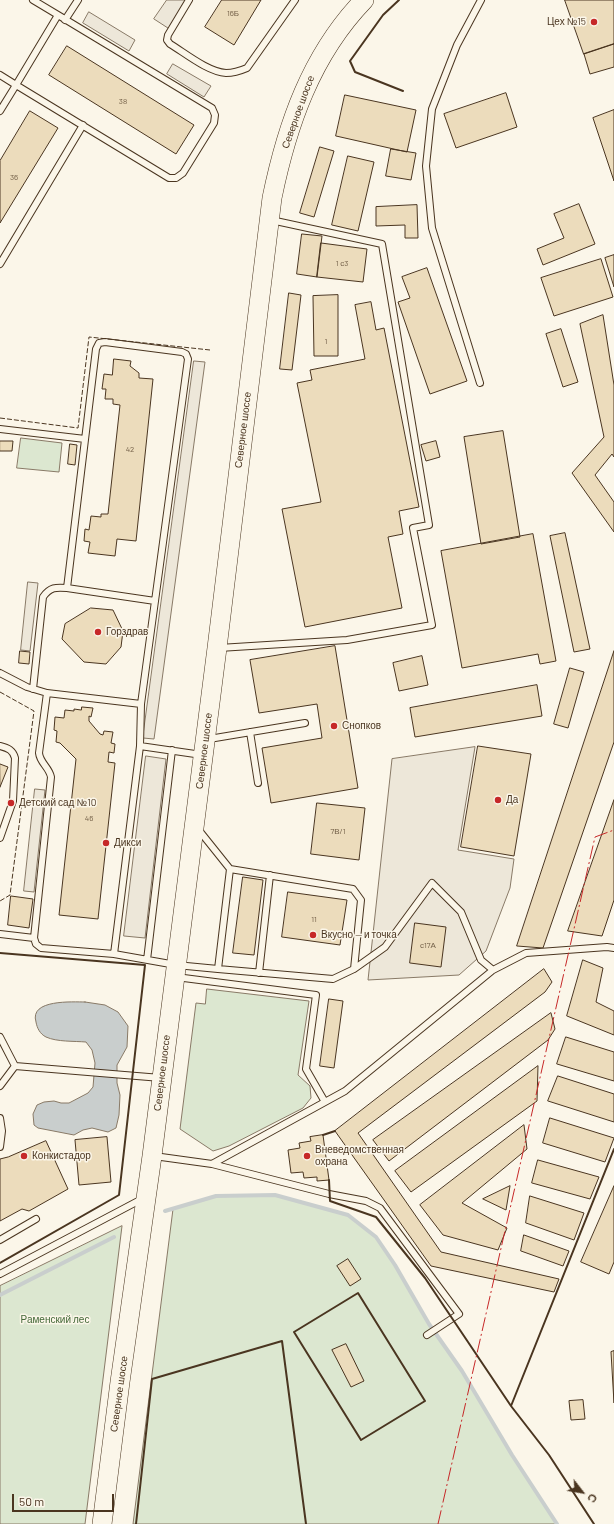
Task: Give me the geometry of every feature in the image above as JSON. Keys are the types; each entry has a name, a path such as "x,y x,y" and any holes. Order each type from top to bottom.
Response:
{"main road":[{"name":"Северное шоссе","path":"102,1524 120,1382 147,1197 217,648 269,219 279,165 289,130 301,98 315,66 334,37 355,9 364,0"}],"lane":[{"path":"0,75 169,178 176,178 184,173 214,123 215,115 212,108 33,0"},
{"path":"65,20 78,0"},
{"path":"189,0 167,40 170,44 213,70 236,72 247,68 295,0"},
{"path":"480,383 432,228 426,166 432,109 457,45 481,0"},
{"path":"0,111 58,15"},
{"path":"0,264 83,125"},
{"path":"217,648 347,640 432,625 413,528 429,525 382,244 269,219"},
{"path":"67,588 96,349 100,343 104,342 182,352 186,354 188,359 141,704 140,746 114,954"},
{"path":"0,429 85,439"},
{"path":"33,689 43,597 48,590 56,587 67,588 155,601"},
{"path":"0,672 20,684 47,693 141,704"},
{"path":"47,693 39,758 48,770 51,777 34,938 36,944 41,948 114,954 147,960 175,970 316,996 306,1069 325,1102"},
{"path":"140,746 172,750 204,747 250,732 305,723"},
{"path":"250,732 258,783"},
{"path":"0,746 10,749 14,753 15,758 13,801 0,838"},
{"path":"147,960 172,750"},
{"path":"194,824 230,869 353,889 361,900 354,969"},
{"path":"218,969 230,869"},
{"path":"259,973 270,875"},
{"path":"175,970 218,969 334,979 354,969 385,947 432,883 461,912 481,960 493,970"},
{"path":"0,934 34,938"},
{"path":"212,1164 345,1091 493,970 526,953 607,947 614,948"},
{"path":"0,1037 15,1066"},
{"path":"15,1066 162,1078"},
{"path":"0,1086 15,1066"},
{"path":"0,1118 2,1131 0,1147"},
{"path":"152,1156 212,1164 329,1194 366,1201 380,1208 459,1314 427,1335"},
{"path":"0,1274 147,1197"},
{"path":"0,1240 36,1219"}],"green space":[{"path":"21,438 62,443 59,472 17,468"},
{"path":"207,989 309,1001 298,1075 310,1086 311,1098 303,1108 229,1146 213,1151 180,1129 196,1003 205,1004"},
{"path":"275,1195 348,1215 376,1237 395,1265 429,1324 462,1371 512,1455 557,1524 133,1524 173,1209 216,1196"},
{"name":"Раменский лес","path":"122,1226 85,1524 0,1524 0,1286"}],"shaded area":[{"path":"167,0 189,0 171,30 154,19"},
{"path":"89,12 135,40 129,51 83,23"},
{"path":"173,64 211,86 204,97 167,74"},
{"path":"194,361 205,362 154,739 143,738"},
{"path":"28,582 38,583 30,651 21,650"},
{"path":"475,747 458,850 514,859 510,888 486,951 459,975 368,980 392,759"},
{"path":"146,756 166,759 145,938 124,936"},
{"path":"35,789 45,790 34,892 24,891"},
{"path":"85,1002 105,1005 118,1012 128,1026 127,1047 117,1065 117,1083 120,1095 119,1115 116,1128 108,1132 92,1128 83,1130 74,1135 38,1128 34,1125 33,1114 37,1105 44,1102 54,1101 69,1103 88,1093 93,1087 95,1063 92,1050 86,1042 60,1041 50,1039 40,1033 36,1022 36,1015 39,1009 53,1003"}],"building":[{"path":"222,0 261,0 234,45 205,27"},
{"name":"Цех №15","path":"565,0 614,0 614,44 584,54"},
{"path":"614,44 614,67 590,74 584,54"},
{"path":"67,46 194,125 176,154 49,75"},
{"path":"506,93 517,127 456,148 444,114"},
{"path":"345,95 416,110 407,152 336,136"},
{"path":"614,110 614,181 593,118"},
{"path":"30,111 58,128 0,223 0,161"},
{"path":"320,147 334,151 314,217 300,213"},
{"path":"391,149 416,153 411,180 386,176"},
{"path":"348,156 374,162 358,231 332,225"},
{"path":"579,204 595,244 543,265 537,249 564,238 554,214"},
{"path":"417,205 418,238 405,238 405,225 376,226 376,207"},
{"path":"302,234 322,236 317,277 297,274"},
{"path":"321,243 367,249 363,282 317,277"},
{"path":"614,255 614,287 605,258"},
{"path":"601,259 613,297 554,316 541,278"},
{"path":"427,268 467,381 430,394 398,302 410,298 402,277"},
{"path":"289,293 301,295 292,370 280,369"},
{"path":"338,295 338,356 314,356 313,296"},
{"path":"371,302 376,330 384,328 419,507 399,511 403,534 388,537 402,608 305,627 282,509 321,502 297,383 312,380 310,370 365,359 355,305"},
{"path":"603,315 614,385 614,457 612,454 595,475 614,502 614,532 572,473 604,437 580,324"},
{"path":"561,329 578,382 563,387 546,334"},
{"path":"114,359 131,361 130,366 139,373 139,378 153,379 136,541 117,539 115,556 88,553 90,542 84,541 85,529 89,530 91,516 101,517 101,514 108,514 120,405 113,404 113,399 105,399 106,389 102,389 104,374 112,375"},
{"path":"503,431 520,537 481,544 464,437"},
{"path":"0,441 13,441 12,451 0,451"},
{"path":"436,441 440,457 426,461 421,445"},
{"path":"70,444 77,445 75,465 68,464"},
{"path":"565,533 590,649 574,652 550,536"},
{"path":"533,534 556,661 540,664 538,654 462,668 441,551"},
{"path":"91,608 113,610 123,631 121,647 106,664 84,662 62,639 65,624"},
{"name":"Снопков","path":"335,646 358,788 271,803 262,748 322,738 317,704 259,713 250,660"},
{"path":"20,651 30,652 29,664 19,663"},
{"path":"614,651 614,742 543,948 517,946"},
{"path":"422,656 428,685 399,691 393,663"},
{"path":"570,668 584,672 568,728 554,724"},
{"path":"537,685 542,716 415,737 410,708"},
{"path":"82,707 93,708 91,717 89,716 89,721 100,734 103,735 104,731 113,732 111,743 115,744 114,753 109,752 108,762 115,763 98,919 59,915 76,759 60,743 56,742 57,731 54,730 55,717 64,718 65,710 81,710"},
{"path":"478,746 531,754 514,856 461,847"},
{"path":"0,764 8,767 0,787"},
{"path":"614,800 614,900 602,936 568,931"},
{"path":"317,803 365,808 359,860 311,854"},
{"path":"243,877 263,880 254,955 233,953"},
{"path":"288,892 347,900 340,945 282,937"},
{"path":"11,896 33,899 29,928 8,925"},
{"path":"415,923 446,927 441,967 410,963"},
{"path":"583,960 603,968 596,1002 614,1011 614,1035 567,1016"},
{"path":"544,969 552,982 545,992 358,1133 441,1252 559,1279 554,1292 431,1266 335,1131"},
{"path":"329,999 343,1001 334,1068 320,1066"},
{"path":"551,1013 555,1029 548,1040 389,1161 373,1140"},
{"path":"566,1037 614,1052 614,1081 557,1064"},
{"path":"538,1066 537,1101 411,1192 395,1171"},
{"path":"558,1076 614,1094 614,1122 548,1101"},
{"path":"550,1118 614,1138 605,1162 543,1143"},
{"path":"524,1125 527,1149 462,1203 507,1228 498,1250 443,1235 420,1205"},
{"name":"Вневедомственная охрана","path":"323,1135 329,1180 317,1181 317,1177 304,1178 303,1172 291,1173 288,1150 300,1148 299,1143 311,1141 310,1137"},
{"path":"107,1137 111,1182 79,1185 75,1140"},
{"path":"46,1141 68,1189 29,1211 22,1209 0,1221 0,1159"},
{"path":"538,1160 599,1177 590,1199 532,1183"},
{"path":"510,1186 506,1210 483,1199"},
{"path":"614,1186 614,1262 609,1274 581,1262"},
{"path":"530,1196 584,1213 574,1240 526,1223"},
{"path":"524,1235 569,1251 563,1266 521,1251"},
{"path":"348,1259 361,1279 350,1286 337,1266"},
{"path":"346,1344 364,1381 351,1387 332,1350"},
{"path":"614,1351 614,1403 611,1352"},
{"path":"583,1400 585,1419 571,1420 569,1401"}],"waterway":[{"path":"165,1211 216,1196 275,1195 348,1215 376,1237 395,1265 429,1324 462,1371 512,1455 557,1524"},
{"path":"0,1295 114,1237"}],"fence":[{"path":"0,418 78,428 89,337 210,350"},
{"path":"0,692 34,711 10,895 0,901"}],"wall":[{"path":"399,0 383,15 350,61 355,72 403,91"},
{"path":"0,953 145,965 119,1195 0,1263"},
{"path":"323,1135 335,1131"},
{"path":"594,1524 549,1455 511,1406 614,1149"},
{"path":"329,1180 330,1201 376,1217 425,1278 511,1406"},
{"path":"358,1293 425,1401 361,1440 294,1332 358,1293"},
{"path":"136,1524 152,1379 282,1341 306,1524"}],"power":[{"path":"438,1524 595,837 614,830"}],"place":[{"name":"Цех №15","path":"594,22"},
{"name":"Горздрав","path":"98,632"},
{"name":"Снопков","path":"334,726"},
{"name":"Да","path":"498,800"},
{"name":"Детский сад №10","path":"11,803"},
{"name":"Дикси","path":"106,843"},
{"name":"Вкусно — и точка","path":"313,935"},
{"name":"Конкистадор","path":"24,1156"},
{"name":"Вневедомственная охрана","path":"307,1156"}]}
